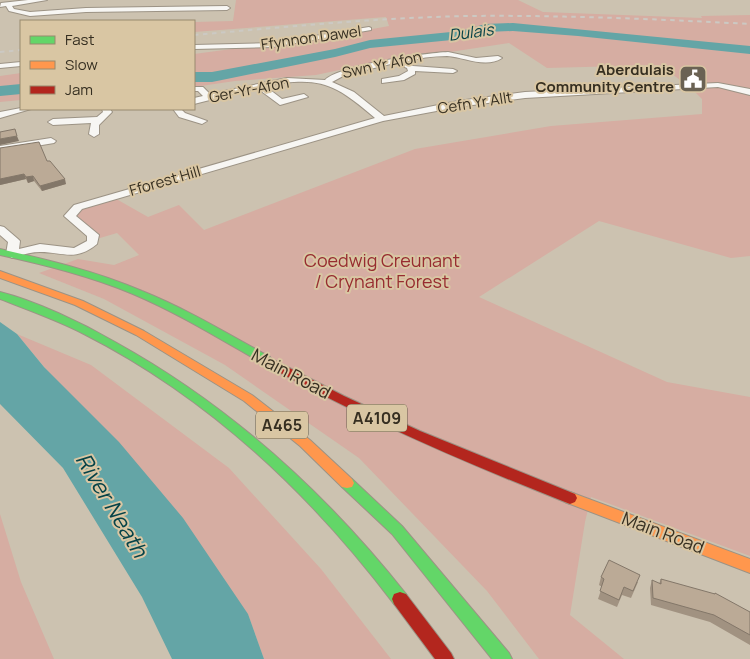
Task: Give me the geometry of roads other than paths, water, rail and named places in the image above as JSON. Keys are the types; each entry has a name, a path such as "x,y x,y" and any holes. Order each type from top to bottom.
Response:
{"main road":[{"name":"Main Road","path":"0,252 104,279 155,300 307,383 439,446 750,566"},
{"name":"A465","path":"0,274 79,303 123,324 248,398 305,443 397,530 503,659"},
{"name":"A465","path":"0,295 90,333 152,370 221,418 274,460 351,539 445,659"}],"street":[{"path":"0,5 44,0"},
{"path":"8,4 11,10 30,14 143,9 228,8"},
{"path":"138,15 143,9"},
{"name":"Ffynnon Dawel","path":"195,48 226,45 272,45 369,30"},
{"name":"Swn Yr Afon","path":"327,82 343,73 418,56 444,54 470,60 498,58"},
{"path":"396,61 411,68 453,71"},
{"path":"0,66 20,64"},
{"path":"385,81 409,74 412,72 411,68"},
{"name":"Ger-Yr-Afon","path":"195,101 282,81 327,82 342,88 382,119"},
{"name":"Cefn Yr Allt","path":"382,119 458,104 525,95 718,85 750,92"},
{"path":"259,86 280,102 304,97"},
{"path":"195,88 200,88 209,98"},
{"path":"0,115 22,110"},
{"path":"94,134 95,124 108,112 107,110"},
{"path":"178,110 182,115 202,121"},
{"name":"Fforest Hill","path":"12,254 38,248 71,254 84,250 93,242 93,235 70,216 78,207 382,119"},
{"path":"53,122 99,120"},
{"path":"0,149 52,141"},
{"path":"0,229 14,241 12,254"}],"water":[{"name":"River Neath","path":"0,322 17,334 44,367 119,442 183,518 248,614 264,659 172,659 142,597 63,468 0,404"}],"waterway":[{"name":"Dulais","path":"195,77 212,77 335,53 370,44 462,35 485,28 513,27 578,32 750,50"},
{"name":"Dulais","path":"0,91 20,89"}],"railway":[{"path":"195,35 364,21 466,16 537,16 750,24"},
{"path":"0,52 20,50"}],"place":[{"name":"Aberdulais Community Centre","path":"693,79"}],"park label":[{"name":"Coedwig Creunant / Crynant Forest","path":"382,271"}]}
